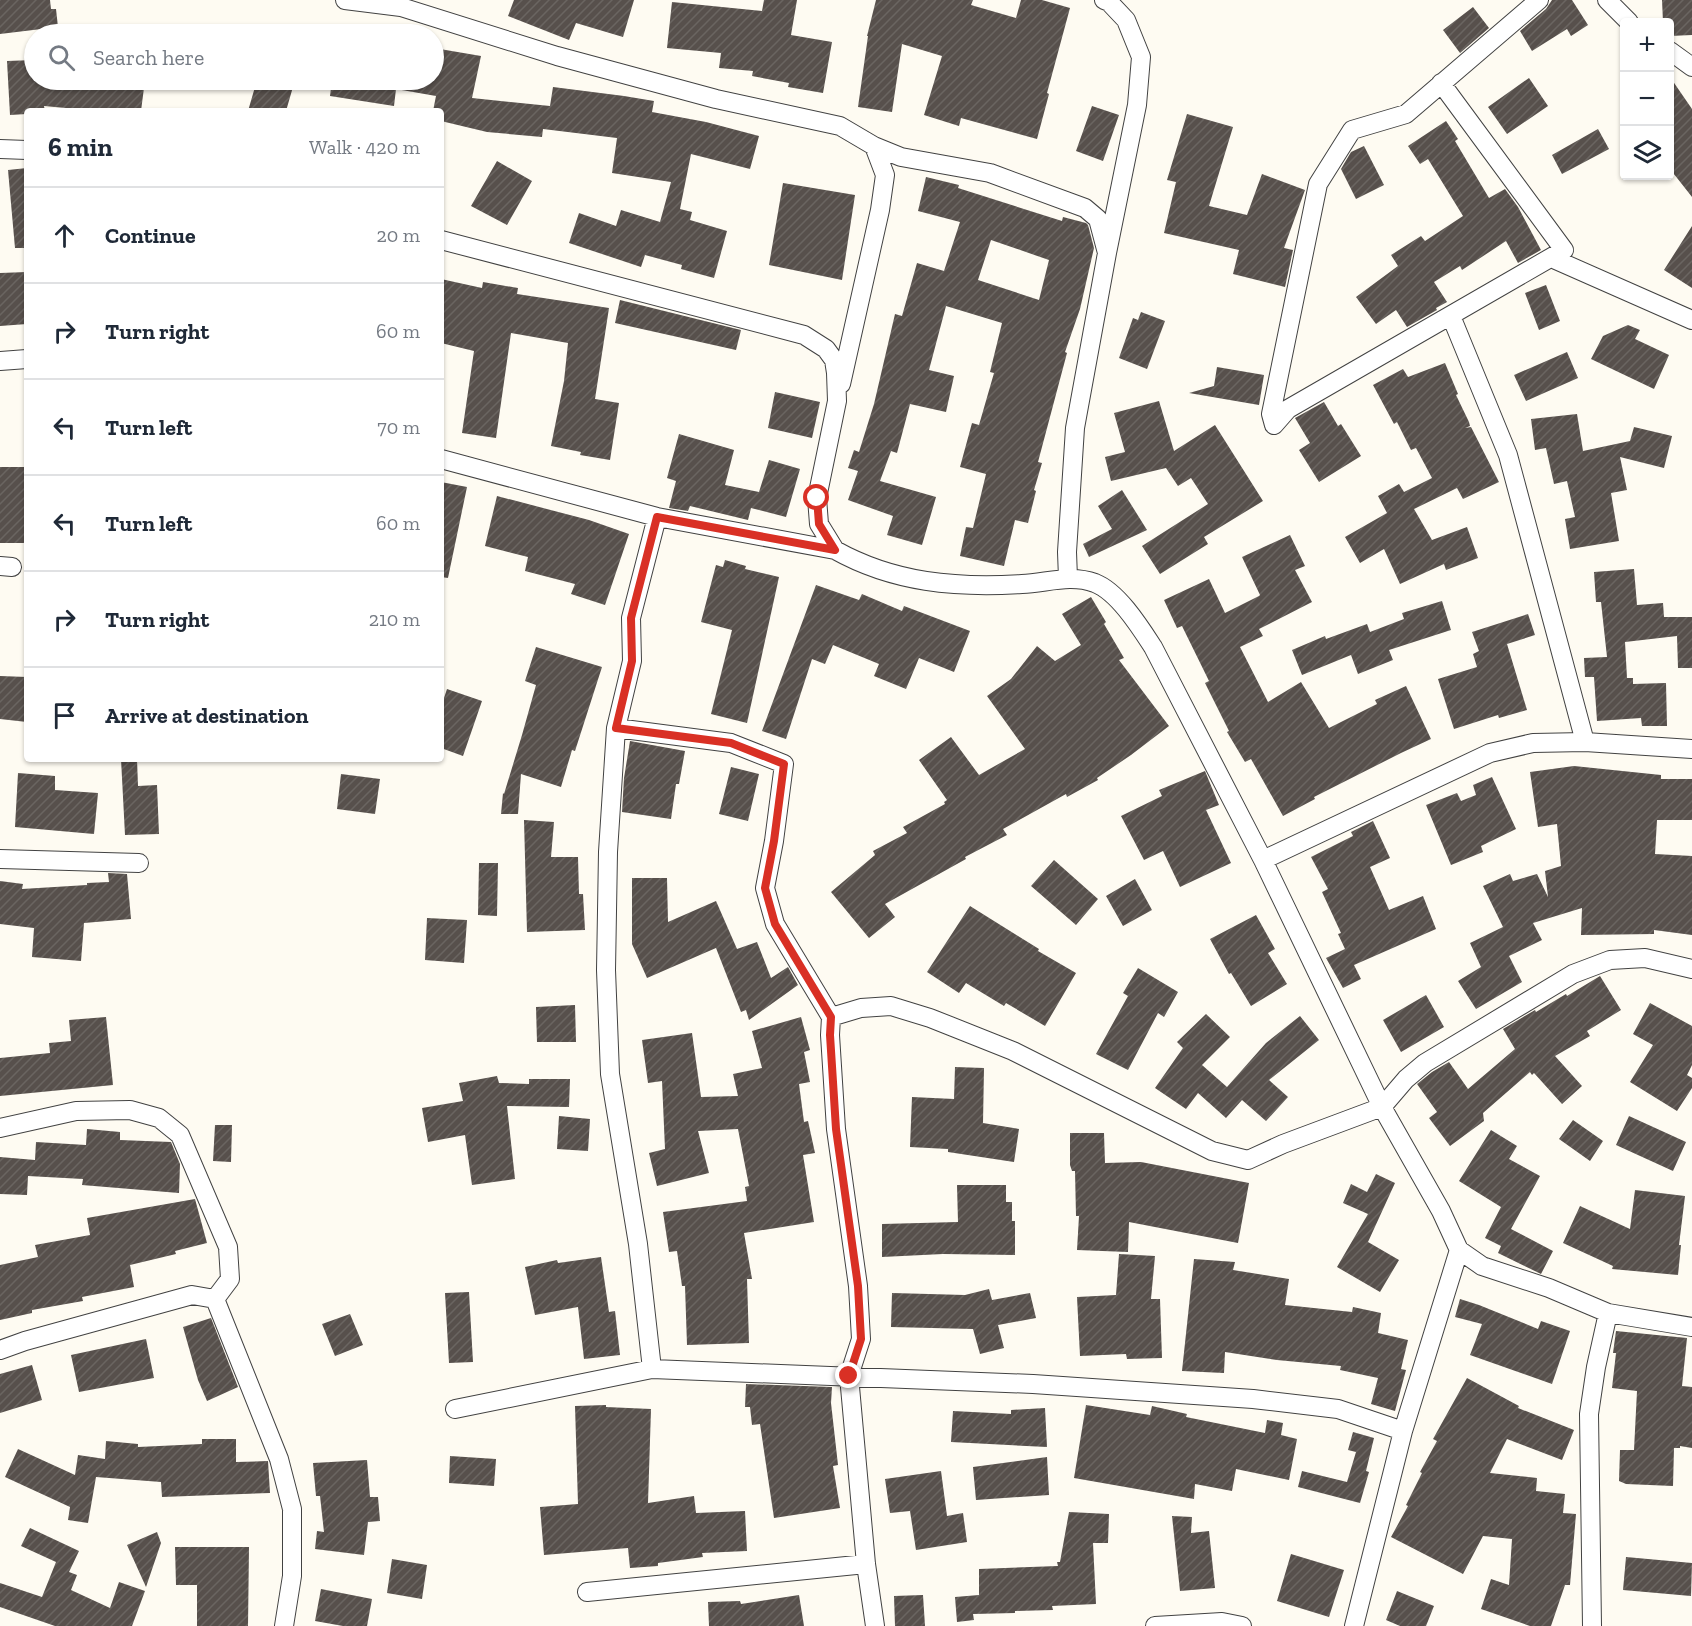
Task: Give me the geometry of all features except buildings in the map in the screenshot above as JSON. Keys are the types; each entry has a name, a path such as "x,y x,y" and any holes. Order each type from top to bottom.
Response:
{"street":[{"path":"345,0 401,6 569,59 716,99 840,126 874,146 901,157 990,173 1085,208 1098,219 1107,253"},
{"path":"1068,578 1066,552 1075,428 1137,105 1140,57 1126,20 1109,2 1104,0"},
{"path":"1539,0 1406,114 1352,130 1318,184 1271,414 1274,425 1288,409 1564,250"},
{"path":"1607,0 1625,18"},
{"path":"1674,54 1692,66"},
{"path":"1441,82 1564,250"},
{"path":"835,550 819,524 817,498 884,187 885,175 874,146"},
{"path":"0,149 24,150"},
{"path":"444,241 804,335 826,350 834,360 837,401"},
{"path":"1564,250 1556,260 1692,320"},
{"path":"1451,316 1508,455 1585,742"},
{"path":"0,361 24,359"},
{"path":"444,460 657,517 835,550 860,564 928,583 975,586 1025,584 1068,578 1096,584 1111,594 1138,624 1153,647 1263,860 1382,1107 1441,1211 1459,1250 1482,1266 1549,1288 1608,1313 1692,1327"},
{"path":"652,1368 638,1244 610,1074 606,970 608,852 616,728 632,661 631,618 657,517"},
{"path":"616,728 731,743 784,764 765,888 775,924 831,1017 830,1035 836,1129 858,1286 861,1339 849,1376 866,1564 875,1626"},
{"path":"1263,860 1490,753 1533,743 1585,742 1692,749"},
{"path":"0,859 139,863"},
{"path":"831,1017 861,1008 891,1006 930,1018 1013,1051 1212,1151 1248,1160 1283,1144 1382,1107 1406,1079 1425,1063 1573,974 1610,960 1645,958 1692,969"},
{"path":"0,1128 76,1111 130,1110 159,1118 173,1129 180,1135 228,1247 230,1279 215,1299"},
{"path":"1354,1626 1403,1431 1459,1250"},
{"path":"0,1350 192,1295 215,1299"},
{"path":"215,1299 279,1459 292,1509 292,1576 284,1626"},
{"path":"1592,1626 1589,1414 1596,1367 1608,1313"},
{"path":"455,1408 652,1368 1033,1384 1253,1399 1338,1408 1403,1431"},
{"path":"587,1592 866,1564"},
{"path":"1155,1626 1222,1622 1242,1626"}],"route":[{"path":"817,498 819,524 835,550 657,517 631,618 632,661 616,728 731,743 784,764 765,888 775,924 831,1017 830,1035 836,1129 858,1286 861,1339 849,1376"}]}
